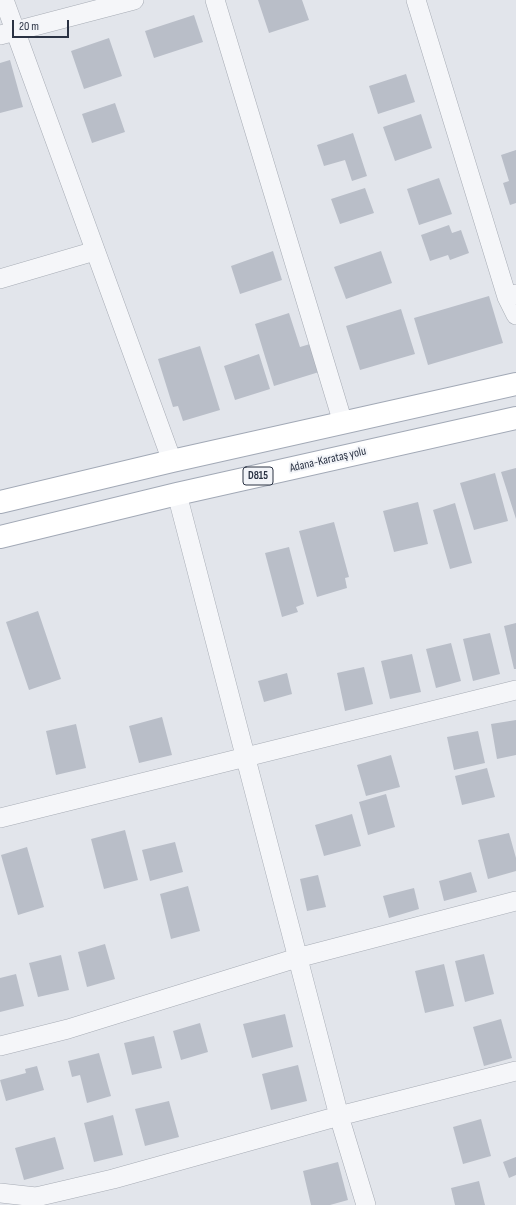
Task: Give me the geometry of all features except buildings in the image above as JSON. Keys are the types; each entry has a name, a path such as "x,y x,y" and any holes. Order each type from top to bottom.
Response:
{"main road":[{"path":"0,502 172,461 516,384"},
{"name":"Adana-Karataş yolu","path":"0,538 177,494 516,418"}],"street":[{"path":"4,0 8,33 95,251 172,461"},
{"path":"8,33 134,0"},
{"path":"216,0 343,423"},
{"path":"416,0 512,295 516,315"},
{"path":"0,279 95,251"},
{"path":"177,494 339,1116 366,1205"},
{"path":"0,818 516,690"},
{"path":"0,1046 68,1029 298,958 516,901"},
{"path":"0,1193 36,1197 113,1179 339,1116 516,1071"}]}
